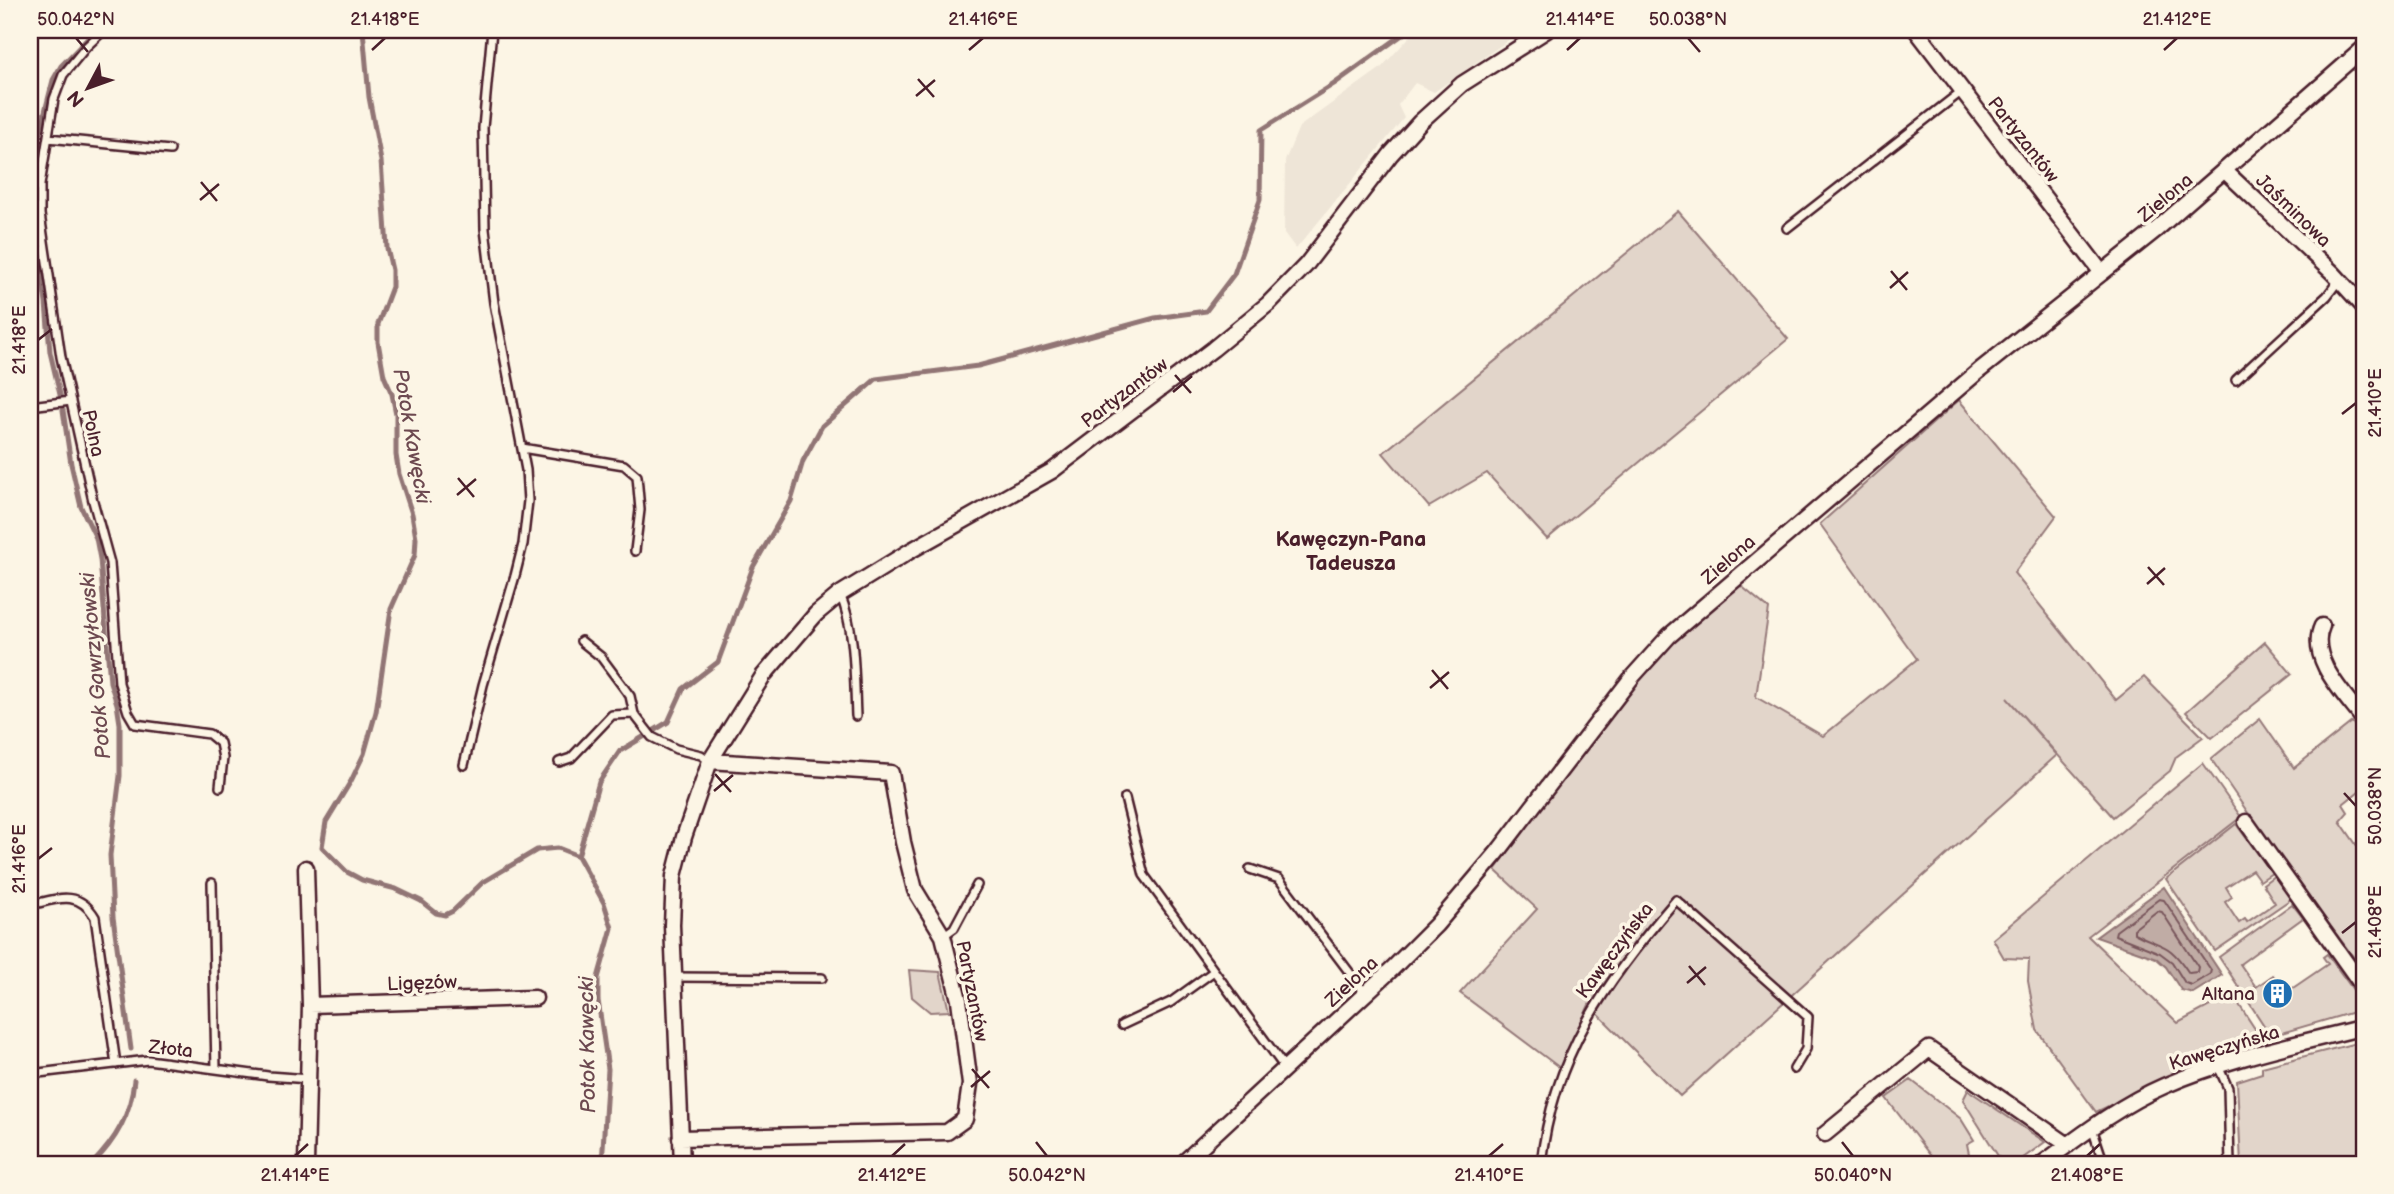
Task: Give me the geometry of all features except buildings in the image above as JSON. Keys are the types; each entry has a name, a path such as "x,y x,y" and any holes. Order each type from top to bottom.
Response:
{"street":[{"name":"Partyzantów","path":"682,1164 672,925 674,876 684,837 710,761 763,676 816,614 840,594 1052,471 1268,304 1306,265 1391,154 1420,122 1462,84 1547,30"},
{"name":"Partyzantów","path":"1916,30 2102,273"},
{"name":"Zielona","path":"1182,1164 1417,945 1470,887 1625,687 1669,636 1980,370 2225,171 2364,48"},
{"name":"Jaśminowa","path":"2225,171 2364,307"},
{"path":"2322,626 2317,636 2318,648 2325,664 2364,720"},
{"name":"Partyzantów","path":"680,1138 947,1132 965,1119 970,1084 962,1058 959,1000 943,936 915,890 903,842 891,773 710,761"},
{"path":"2246,822 2364,988"},
{"path":"306,868 310,1005 306,1164"},
{"name":"Ligęzów","path":"310,1005 535,998"},
{"name":"Kawęczyńska","path":"2042,1164 2092,1127 2161,1087 2218,1064 2364,1027"},
{"path":"1825,1134 1929,1049 2068,1145"}],"lane":[{"name":"Polna","path":"104,30 63,75 54,99 40,185 40,214 61,357 110,563 119,683 128,712 135,724 209,734 220,743 223,758 220,787"},
{"path":"464,765 483,685 523,544 528,501 522,448 494,303 485,229 482,128 492,30"},
{"path":"1787,228 1962,91"},
{"path":"48,138 170,150"},
{"path":"2236,380 2327,296 2339,280"},
{"path":"30,406 71,401"},
{"path":"522,448 624,465 638,476 640,510 635,551"},
{"path":"840,594 851,631 856,716"},
{"path":"581,641 601,657 630,695 634,714 652,737 676,749 701,755 710,761"},
{"path":"559,762 571,758 612,715 634,714"},
{"path":"1125,798 1144,875 1286,1068"},
{"path":"1250,869 1279,879 1366,994"},
{"path":"212,883 216,1069"},
{"path":"943,936 954,928 977,885"},
{"path":"30,905 75,898 84,902 95,917 116,1064"},
{"name":"Kawęczyńska","path":"1542,1164 1549,1113 1577,1038 1592,1010 1637,946 1676,900 1808,1017 1806,1049 1794,1069"},
{"path":"1122,1025 1171,1002 1214,971"},
{"path":"674,977 822,978"},
{"name":"Złota","path":"30,1074 148,1060 310,1079"},
{"path":"2218,1064 2228,1088 2230,1164"},
{"path":"2092,1127 2104,1164"}],"shaded area":[{"path":"1416,30 1523,30 1434,92 1415,83 1398,105 1404,118 1296,249 1284,233 1285,161 1299,127 1381,68"},
{"path":"1678,211 1788,339 1547,539 1487,473 1429,507 1383,453"},
{"path":"1959,400 2056,516 2014,573 2116,700 2144,677 2203,737 2176,757 2170,771 2113,817 2007,698 2057,755 1680,1096 1589,1005 1560,1068 1460,993 1537,909 1495,870 1655,658 1740,585 1769,609 1756,697 1823,736 1917,659 1820,524"},
{"path":"2265,642 2292,674 2212,738 2186,712"},
{"path":"2260,719 2294,768 2352,722 2364,738 2364,787 2343,804 2348,812 2340,821 2364,856 2364,971 2277,855 2211,759"},
{"path":"2203,763 2241,817 2088,936 2178,1023 2232,994 2263,1041 2203,1061 2096,1112 2037,1030 2028,981 2029,959 2004,958 1993,939"},
{"path":"2236,824 2272,873 2260,881 2252,870 2226,887 2232,897 2225,902 2239,923 2245,919 2247,922 2275,903 2263,884 2274,876 2291,899 2215,951 2166,879"},
{"path":"2292,904 2303,918 2240,964 2256,987 2273,975 2287,992 2328,964 2323,957 2327,954 2364,1005 2364,1009 2271,1036 2219,957"},
{"path":"909,970 940,972 949,1011 930,1012 912,997"},
{"path":"2364,1041 2364,1164 2241,1164 2237,1081 2262,1073 2262,1067"},
{"path":"1911,1080 1961,1119 1974,1140 1967,1144 1971,1164 1937,1164 1886,1098"},
{"path":"1968,1090 2045,1142 2015,1164 2003,1164 1963,1100"}],"water":[{"path":"2164,887 2222,975 2193,993 2181,990 2166,967 2156,958 2096,937"}],"waterway":[{"name":"Potok Gawrzyłowski","path":"30,170 53,80 61,66 96,30"},
{"name":"Potok Kawęcki","path":"363,30 369,97 381,161 387,248 392,270 392,287 378,324 378,342 384,376 392,394 396,414 399,474 412,514 416,538 415,555 391,609 376,712 364,754 326,822 322,847 347,872 362,880 396,889 421,901 436,913 445,915 453,911 483,882 537,850 558,848 578,856 604,903 612,928 598,978 598,1000 608,1069 602,1164"},
{"path":"578,856 599,782 620,751 668,722 683,689 718,662 753,567 791,501 803,461 822,426 876,379 978,366 1155,318 1206,311 1234,274 1260,200 1261,130 1334,84 1409,30"},
{"name":"Potok Gawrzyłowski","path":"30,198 46,303 50,352 61,399"},
{"name":"Potok Gawrzyłowski","path":"63,410 81,507 96,538 100,559 110,682 120,724 120,776 110,855 113,917 131,1049"},
{"name":"Potok Gawrzyłowski","path":"92,1164 121,1126 130,1104 134,1080"}],"place":[{"name":"Altana","path":"2278,993"}],"district":[{"name":"Kawęczyn-Pana Tadeusza","path":"1351,551"}]}
